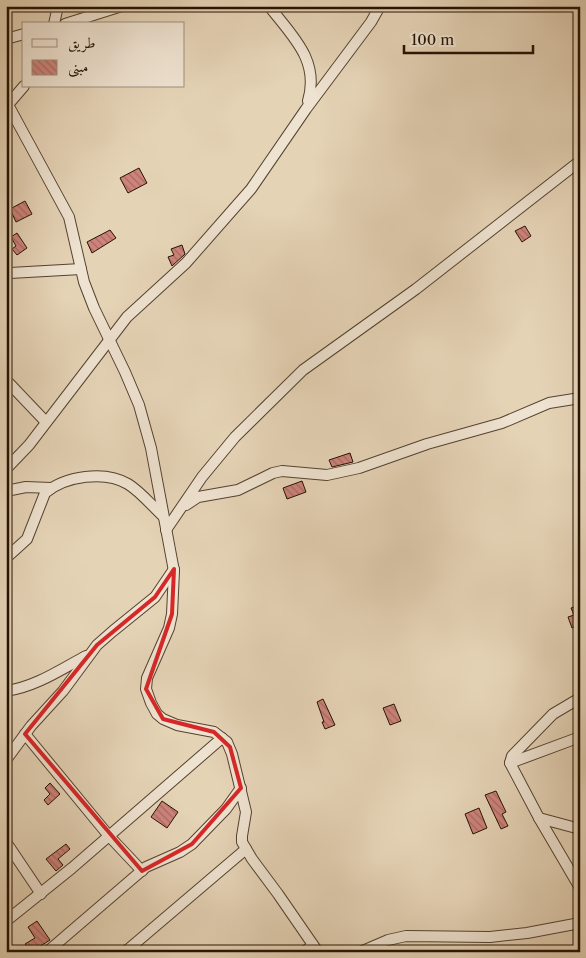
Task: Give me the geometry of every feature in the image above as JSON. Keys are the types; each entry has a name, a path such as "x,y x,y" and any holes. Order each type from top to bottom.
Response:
{"street":[{"path":"54,22 58,6"},
{"path":"71,22 122,6"},
{"path":"269,6 304,54 310,66 311,89 306,109"},
{"path":"7,466 29,445 45,421 127,317 186,263 251,189 306,109 371,22 380,6"},
{"path":"6,39 22,35"},
{"path":"22,88 7,104 69,217 81,269 94,308 139,405 151,448 174,569 172,614 169,628 147,678 146,688 154,708 163,720 177,725 207,730 227,742 232,754 246,812 242,836 246,850 315,948 304,952"},
{"path":"166,530 202,477 235,437 303,370 416,289 580,161"},
{"path":"6,272 81,269"},
{"path":"6,380 45,421"},
{"path":"179,510 193,499 210,494 238,490 273,473 290,470 327,475 340,473 427,444 502,423 549,403 580,398"},
{"path":"6,491 26,487 51,488 83,478 103,477 119,480 129,485 163,516"},
{"path":"6,558 27,539 41,501 45,493 51,488"},
{"path":"6,760 35,720 63,691 103,639 155,597 174,569"},
{"path":"6,691 21,688 46,678 91,653"},
{"path":"580,698 548,717 512,756 510,763 539,818 580,888"},
{"path":"25,734 109,836 142,871"},
{"path":"510,763 580,737"},
{"path":"6,921 41,894 222,738"},
{"path":"47,952 149,865 180,852 192,844 226,809 241,788"},
{"path":"539,818 580,829"},
{"path":"6,842 41,894"},
{"path":"125,952 246,850"},
{"path":"360,952 388,940 406,936 490,937 527,933 580,923"}],"highlighted area":[{"path":"174,569 172,614 146,689 163,719 214,732 230,747 241,788 192,844 142,871 25,734 97,645 155,597"}],"building":[{"path":"139,168 147,183 128,193 120,178"},
{"path":"25,201 32,214 16,222 10,209"},
{"path":"525,226 531,236 522,242 515,231"},
{"path":"110,230 116,238 92,253 87,242"},
{"path":"17,233 27,248 17,255 12,249 16,246 11,237"},
{"path":"182,245 185,254 172,266 168,257 174,255 171,249"},
{"path":"350,453 353,462 332,467 329,460"},
{"path":"302,481 306,492 287,499 283,488"},
{"path":"580,605 580,629 578,626 572,628 568,617 574,615 571,608"},
{"path":"323,699 335,725 325,729 317,702"},
{"path":"394,704 401,721 390,725 383,708"},
{"path":"50,783 60,794 48,805 44,800 50,794 45,788"},
{"path":"496,791 506,812 502,814 508,826 501,829 485,795"},
{"path":"162,801 178,812 167,828 151,817"},
{"path":"479,808 487,828 473,834 465,814"},
{"path":"66,844 70,849 58,859 63,865 56,871 46,859"},
{"path":"37,921 50,940 31,952 25,944 35,938 28,927"}]}
